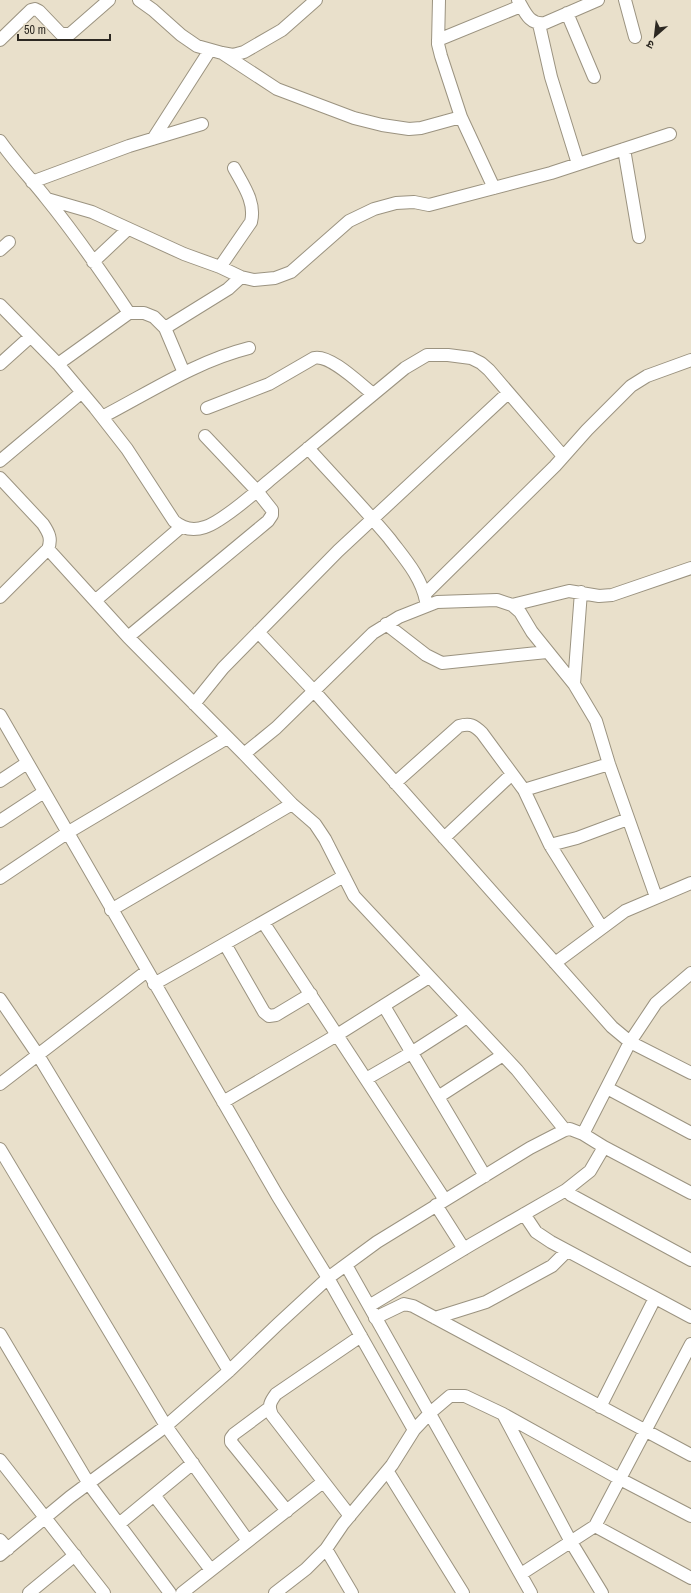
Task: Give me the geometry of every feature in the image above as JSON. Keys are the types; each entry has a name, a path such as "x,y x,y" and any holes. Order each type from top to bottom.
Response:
{"street":[{"path":"0,40 31,10 35,9 39,11 61,34 70,34 109,0"},
{"path":"138,0 153,10 181,35 197,46 222,53 234,54 244,52 282,30 316,0"},
{"path":"439,0 438,40 441,56 461,117 494,188"},
{"path":"438,40 520,3 527,17 539,24 545,23 598,0"},
{"path":"625,0 635,37"},
{"path":"568,13 594,77"},
{"path":"539,24 552,77 578,164"},
{"path":"153,139 210,50"},
{"path":"222,53 277,89 354,118 382,125 409,129 421,128 461,117"},
{"path":"32,182 153,139 202,124"},
{"path":"47,199 92,212 184,254 220,267 241,277 254,280 275,278 291,272 349,221 374,209 396,203 414,202 430,205 552,173 670,134"},
{"path":"0,141 47,199 129,313"},
{"path":"624,149 639,237"},
{"path":"220,267 250,222 253,214 250,199 234,168"},
{"path":"93,262 128,229"},
{"path":"165,328 228,289 241,277"},
{"path":"0,306 58,364 102,417 128,449 174,521 180,527 190,529 205,527 222,517 257,491 404,368 427,355 448,354 471,358 481,363 489,370 563,456"},
{"path":"58,364 129,313 144,312 154,317 165,328 184,373"},
{"path":"0,364 30,337"},
{"path":"102,417 184,373 226,354 249,348"},
{"path":"207,408 269,384 318,357 332,362 373,394"},
{"path":"425,594 631,386 647,376 691,360"},
{"path":"0,461 81,393"},
{"path":"194,704 223,668 372,518 508,393"},
{"path":"128,637 268,521 272,515 272,510 257,491 205,436"},
{"path":"308,448 372,518 418,576 425,594 427,606"},
{"path":"0,478 43,524 48,532 51,542 48,549 0,597"},
{"path":"96,600 180,527"},
{"path":"48,549 96,600 128,637 292,804 315,824 325,839 354,896 517,1070 565,1130"},
{"path":"512,605 569,591 599,596 612,595 691,568"},
{"path":"574,684 581,592"},
{"path":"244,754 276,728 373,633 386,624 437,602 497,600 512,605 520,612 532,632 574,684 596,721 609,764 656,897"},
{"path":"386,624 426,655 442,662 547,652"},
{"path":"258,632 314,691 612,1027 630,1042 691,1073"},
{"path":"0,715 277,1196 328,1278 414,1430"},
{"path":"395,783 459,726 469,724 475,726 482,733 524,790 550,845 602,928"},
{"path":"0,878 67,833 227,738"},
{"path":"0,781 27,763"},
{"path":"524,790 609,764"},
{"path":"444,838 512,774"},
{"path":"0,821 44,792"},
{"path":"111,910 292,804"},
{"path":"550,845 576,838 628,819"},
{"path":"154,984 344,876"},
{"path":"555,964 625,911 691,883"},
{"path":"263,922 366,1079 441,1202 464,1248"},
{"path":"225,944 264,1012 269,1016 276,1015 310,994"},
{"path":"0,1084 148,971"},
{"path":"583,1134 630,1042 656,1003 691,973"},
{"path":"223,1102 338,1035 429,977"},
{"path":"0,999 38,1055 229,1371"},
{"path":"384,1006 485,1176"},
{"path":"366,1079 412,1053 467,1017"},
{"path":"438,1097 503,1055"},
{"path":"607,1088 691,1133"},
{"path":"3,1548 166,1426 229,1371 328,1278 377,1242 530,1148 565,1130 570,1129 583,1134 604,1148 691,1193"},
{"path":"368,1306 464,1248 566,1190 590,1171 604,1148"},
{"path":"0,1149 166,1426 248,1541"},
{"path":"566,1190 571,1195 691,1260"},
{"path":"524,1214 536,1232 567,1251 691,1317"},
{"path":"435,1318 486,1302 552,1266 567,1251"},
{"path":"346,1265 531,1593"},
{"path":"600,1406 655,1298"},
{"path":"375,1318 404,1304 413,1306 691,1455"},
{"path":"0,1334 89,1484 170,1593"},
{"path":"350,1516 272,1415 269,1408 270,1402 276,1394 361,1336"},
{"path":"521,1574 595,1526 691,1344"},
{"path":"278,1592 306,1569 326,1549 350,1516 388,1472 414,1430 430,1413 450,1396 465,1396 503,1414 620,1479 691,1516"},
{"path":"269,1408 234,1434 231,1438 231,1442 287,1511"},
{"path":"503,1414 571,1542 602,1593"},
{"path":"0,1460 104,1593"},
{"path":"119,1524 193,1463"},
{"path":"388,1472 462,1593"},
{"path":"182,1593 323,1482"},
{"path":"154,1495 212,1570"},
{"path":"595,1526 691,1578"},
{"path":"326,1549 352,1593"},
{"path":"29,1593 75,1556"}]}
